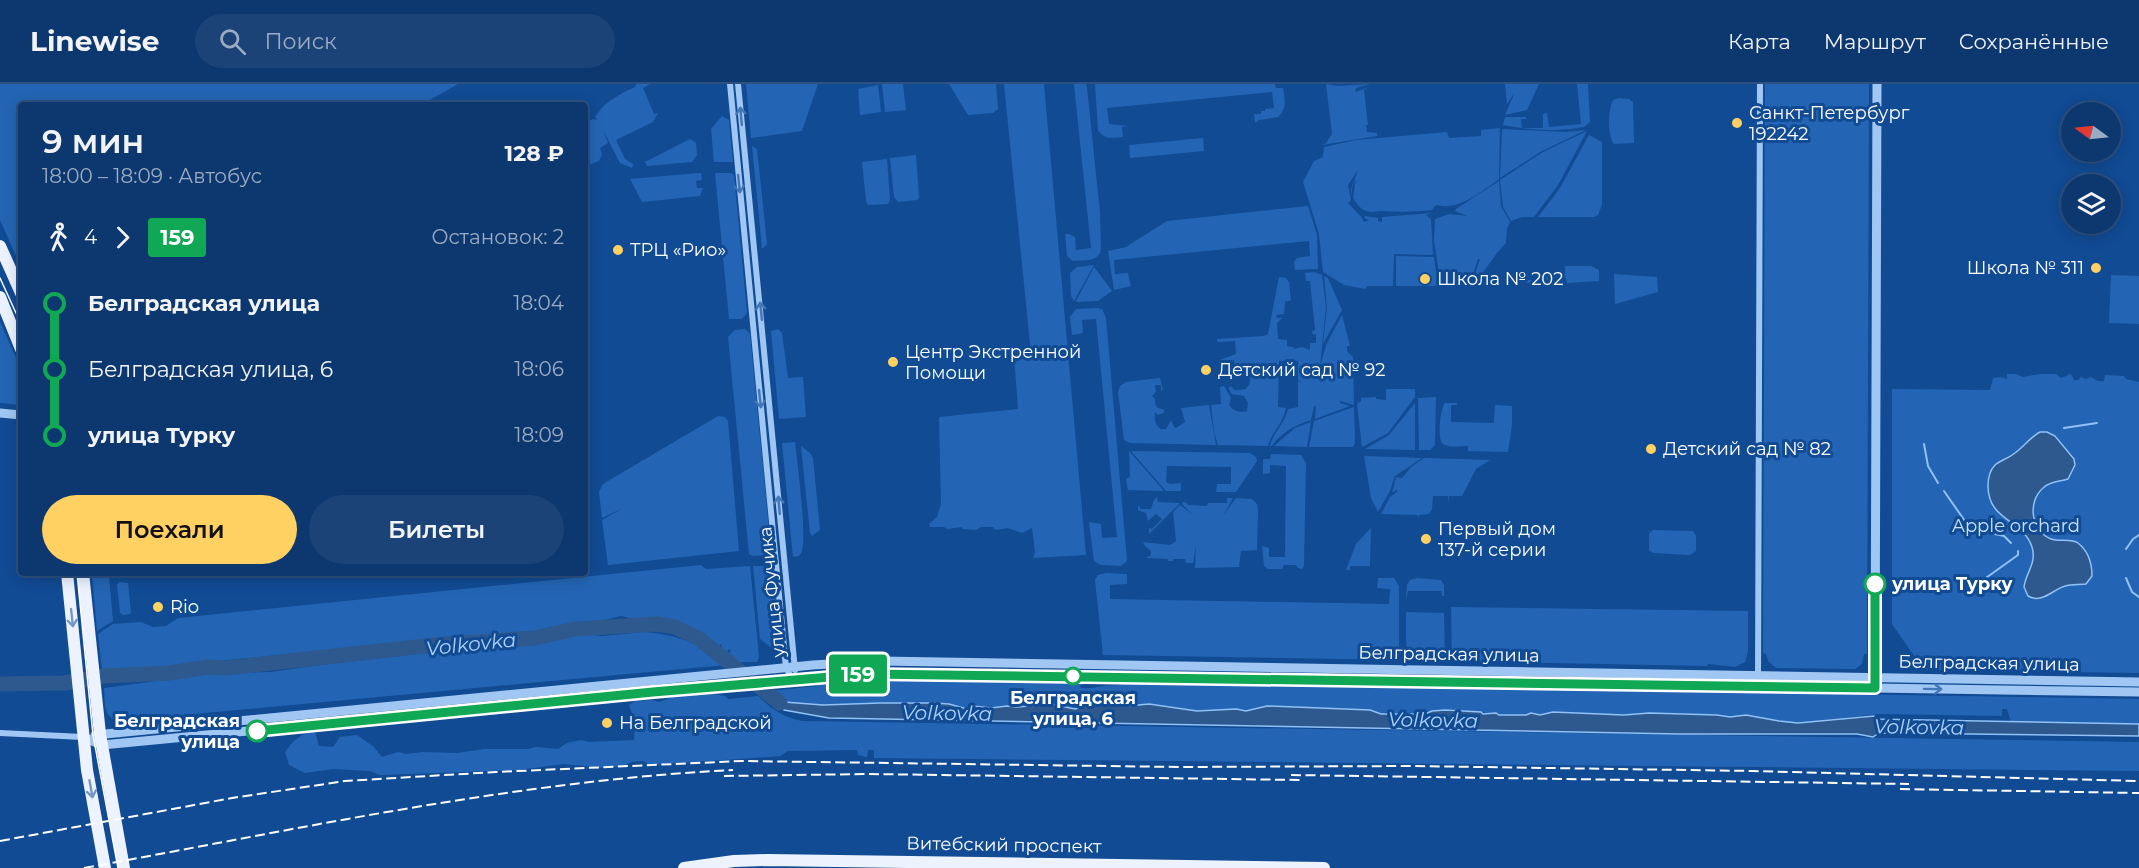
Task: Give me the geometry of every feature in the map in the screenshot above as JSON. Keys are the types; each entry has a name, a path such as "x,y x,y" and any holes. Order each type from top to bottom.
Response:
{"main road":[{"path":"0,246 18,286"},
{"path":"0,297 18,342"},
{"path":"67,576 83,737 105,868"},
{"path":"83,576 101,740 124,868"},
{"name":"Витебский проспект","path":"684,868 734,861 847,866 1324,868"}],"street":[{"name":"улица Фучика","path":"730,84 793,680"},
{"name":"улица Фучика","path":"738,84 791,668"},
{"path":"1758,686 1760,84"},
{"path":"1875,688 1876,84"},
{"path":"0,413 18,415"},
{"name":"Белградская улица","path":"101,740 759,670 869,662 920,661 2139,682"},
{"name":"Белградская улица","path":"101,740 852,674 2139,692"},
{"path":"0,733 101,740"}],"green space":[{"path":"0,84 458,84 426,102 18,102 18,260 0,220"},
{"path":"636,84 650,84 643,88 654,114 658,113 653,122 616,140 625,159 633,164 632,168 620,163 603,130 608,143 600,148 602,154 599,161 589,165 588,121 597,120 595,116 604,106 635,87"},
{"path":"746,84 818,84 802,131 751,138"},
{"path":"882,84 903,84 906,110 885,112"},
{"path":"949,84 996,84 998,109 993,113 968,115"},
{"path":"1004,84 1044,84 1086,555 1033,558 1035,552 1032,528 1022,533 1008,528 947,529 930,527 929,524 937,517 941,504 939,417 1018,409 1014,356 1031,354"},
{"path":"1074,84 1086,84 1087,88 1100,212 1101,249 1094,258 1073,261 1067,256 1065,234 1075,237 1076,250 1091,248"},
{"path":"1095,84 1275,84 1276,88 1283,88 1285,104 1278,117 1259,120 1255,123 1254,114 1261,114 1261,111 1265,109 1274,108 1272,92 1107,108 1109,124 1128,126 1122,127 1123,137 1109,138 1098,130"},
{"path":"1326,84 1338,86 1370,84 1356,88 1355,92 1370,87 1364,90 1367,132 1377,133 1377,136 1322,145 1332,134"},
{"path":"1505,84 1539,84 1527,110 1505,115 1515,92 1507,104"},
{"path":"1577,84 1588,84 1590,122 1584,127 1554,130 1522,128 1543,128 1543,114 1547,113 1549,127 1581,124"},
{"path":"1765,84 1869,84 1867,654 1864,654 1862,664 1855,669 1776,668 1763,653"},
{"path":"878,85 881,112 860,115 858,89"},
{"path":"1619,98 1633,102 1634,143 1614,144 1612,140 1609,129 1610,110 1613,100"},
{"path":"722,116 729,120 733,162 714,162 711,129"},
{"path":"1505,117 1526,117 1526,119 1521,119 1522,128 1503,125"},
{"path":"1500,128 1499,179 1461,203 1436,205 1432,210 1419,211 1372,212 1365,210 1353,198 1356,178 1351,198 1351,189 1358,170 1348,185 1351,200 1348,203 1364,222 1369,220 1364,218 1365,216 1378,218 1378,221 1382,222 1382,217 1432,213 1426,215 1431,219 1433,255 1394,254 1393,286 1367,286 1366,289 1344,285 1323,272 1319,234 1303,182 1314,161 1323,157 1324,147 1356,140 1447,132 1449,138 1481,136 1481,130"},
{"path":"1502,129 1566,132 1586,130 1542,151 1500,178"},
{"path":"1587,131 1558,185 1534,217 1522,217 1511,221 1503,207 1500,180 1543,152"},
{"path":"1589,135 1602,142 1602,205 1598,215 1594,217 1538,217 1560,188"},
{"path":"1203,138 1204,151 1130,158 1129,145"},
{"path":"690,139 696,143 697,155 692,162 647,166 645,162"},
{"path":"752,146 757,149 767,244 763,248 762,248"},
{"path":"916,155 919,198 898,202 894,197 890,158"},
{"path":"887,159 890,200 888,204 868,205 862,162"},
{"path":"701,173 702,180 696,181 697,188 703,188 700,196 642,202 630,179"},
{"path":"715,173 734,175 747,313 742,319 729,319"},
{"path":"1499,181 1501,206 1510,222 1506,243 1473,286 1471,286 1480,259 1478,259 1469,286 1441,286 1434,240 1435,219 1449,214 1467,216 1455,211 1456,209"},
{"path":"1308,206 1317,235 1318,269 1295,270 1294,262 1297,258 1310,256 1309,241 1114,260 1115,274 1128,273 1131,286 1114,290 1108,251 1126,247 1167,221"},
{"path":"1396,256 1434,257 1438,286 1396,286"},
{"path":"1094,265 1074,301 1071,296 1070,273 1077,267"},
{"path":"1565,266 1591,266 1599,270 1599,281 1567,283 1566,278 1554,277 1554,283 1514,283 1512,281 1513,273 1514,280 1544,280 1548,273 1565,273"},
{"path":"1094,267 1112,291 1098,301 1077,302 1076,301"},
{"path":"1314,272 1322,275 1326,307 1320,367 1326,345 1342,315 1350,346 1347,346 1347,351 1353,357 1354,405 1340,401 1350,406 1315,419 1316,406 1314,406 1311,420 1289,430 1270,446 1288,409 1298,407 1298,382 1300,382 1298,380 1298,361 1279,361 1278,407 1286,408 1268,446 1218,445 1211,405 1221,404 1220,387 1224,386 1231,398 1229,405 1237,411 1247,411 1248,403 1244,396 1232,394 1228,388 1231,386 1234,390 1243,390 1249,385 1250,379 1239,376 1232,378 1234,360 1222,363 1220,360 1236,354 1235,341 1217,342 1217,339 1268,334 1279,277 1286,278 1289,282 1291,300 1285,302 1284,314 1276,315 1277,318 1282,318 1277,323 1278,339 1287,340 1287,346 1294,349 1302,347 1310,350 1310,343 1316,343 1316,334 1313,335 1312,331 1315,330 1310,281 1306,281 1305,273"},
{"path":"1614,274 1657,277 1658,292 1615,304"},
{"path":"2111,275 2139,276 2139,324 2109,323"},
{"path":"1324,276 1328,278 1342,310 1323,344 1327,307"},
{"path":"1076,309 1102,309 1106,318 1127,561 1121,566 1101,565 1094,561 1089,522 1101,524 1102,538 1117,537 1096,319 1082,320 1083,333 1072,335 1070,317"},
{"path":"0,322 18,362 18,405 0,403"},
{"path":"745,329 750,334 771,550 767,555 753,556 749,554 728,337 735,330"},
{"path":"778,329 782,333 788,378 803,377 806,417 779,419 771,331"},
{"name":"Apple orchard","path":"2007,374 2023,377 2056,374 2061,378 2071,374 2074,380 2091,377 2098,381 2104,381 2105,375 2124,376 2126,379 2139,382 2139,673 1924,670 1892,624 1892,389 1990,390 1993,378 2007,379"},
{"path":"1160,378 1163,390 1161,390 1161,385 1155,385 1156,392 1152,396 1156,407 1164,410 1164,413 1158,415 1155,412 1157,426 1166,429 1171,420 1176,428 1185,422 1181,408 1209,405 1216,445 1130,443 1124,440 1118,392 1120,386 1126,382"},
{"path":"1386,389 1415,389 1415,397 1388,433 1362,447 1357,404 1361,398 1376,397 1376,399 1386,400"},
{"path":"1436,397 1435,445 1430,450 1419,450 1418,398"},
{"path":"1415,403 1415,450 1365,449 1389,435"},
{"path":"1445,403 1457,403 1457,405 1451,405 1451,422 1494,423 1495,405 1512,406 1508,452 1468,451 1468,446 1443,444 1440,437 1440,424"},
{"path":"1354,407 1355,443 1353,447 1309,447 1314,421"},
{"path":"718,416 725,417 728,421 739,551 608,565 602,520 623,508 602,518 599,492 603,484"},
{"path":"1311,422 1307,447 1274,446 1295,428"},
{"path":"795,442 803,546 799,556 793,557 782,443"},
{"path":"801,446 813,458 820,530 812,536 810,533"},
{"path":"1129,451 1164,491 1128,490 1126,479 1130,477"},
{"path":"1131,451 1250,453 1256,457 1257,461 1236,492 1216,492 1217,484 1231,484 1231,467 1167,466 1166,482 1181,483 1181,491 1166,491"},
{"path":"1271,454 1301,455 1306,463 1304,566 1302,569 1296,565 1284,565 1282,569 1268,569 1264,566 1262,546 1269,548 1269,557 1285,557 1286,466 1270,465 1270,473 1263,474 1263,459 1270,459"},
{"path":"1364,456 1422,458 1395,476 1390,491 1378,512 1371,498"},
{"path":"1424,458 1490,460 1476,469 1462,496 1449,496 1449,503 1448,496 1433,496 1432,509 1429,514 1419,515 1419,517 1417,515 1381,514 1390,497 1398,491 1392,493 1396,477 1402,478 1411,467"},
{"path":"1157,497 1158,502 1180,503 1149,534 1149,528 1152,529 1162,519 1156,514 1148,521 1146,513 1138,510 1138,505 1141,509 1151,509"},
{"path":"1227,498 1233,498 1223,516 1236,498 1252,499 1257,504 1257,550 1241,551 1239,567 1195,568 1196,546 1193,563 1186,563 1185,559 1168,561 1168,559 1146,558 1151,555 1151,551 1143,542 1170,545 1176,541 1173,512 1180,505 1193,515 1182,504 1183,502 1188,505 1207,506 1208,503 1227,503"},
{"path":"1371,528 1370,566 1350,566 1350,570 1346,570 1356,544"},
{"path":"1653,530 1693,531 1696,536 1696,551 1690,555 1653,553 1649,550 1649,534"},
{"path":"701,565 706,569 750,566 759,657 757,662 737,662 728,654 731,651 729,649 726,653 722,650 721,644 718,647 702,634 685,625 665,621 640,621 621,616 596,622 549,627 535,633 499,634 158,668 102,670 98,634 113,624 141,622 153,627 166,626 178,618"},
{"path":"753,566 767,566 773,570 780,647 772,648 760,639"},
{"path":"1127,574 1127,584 1110,585 1110,599 1389,604 1390,589 1377,588 1378,578 1394,578 1399,586 1399,660 1103,655 1095,580 1098,575"},
{"path":"92,576 109,576 113,621 97,631"},
{"path":"1417,578 1441,580 1444,585 1444,596 1441,591 1408,591 1406,600 1407,585 1410,580"},
{"path":"119,582 128,583 130,614 120,613 117,585"},
{"path":"1451,607 1748,611 1748,651 1745,662 1735,667 1708,664 1707,666 1452,661"},
{"path":"1406,612 1444,613 1445,661 1408,660"},
{"path":"645,632 688,641 726,665 117,721 109,716 105,703 104,688 209,674 270,672 520,642 547,642 582,634 602,636"},
{"path":"884,679 1083,682 1081,688 1118,685 1119,682 2139,699 2139,724 2011,722 2007,709 2002,709 2002,716 1879,714 1798,723 1746,715 1730,717 1553,712 1540,715 1531,713 1499,715 1474,711 1381,714 1370,710 1267,706 1246,711 1236,709 1197,711 1149,704 1128,706 1099,703 1075,709 1051,704 991,708 973,706 967,709 880,703 801,705 784,702 771,691 817,686 818,683 824,682"},
{"path":"678,695 726,696 728,699 758,696 778,712 802,721 2139,742 2139,771 874,758 874,750 868,750 867,757 858,755 857,750 788,751 780,756 650,765 643,761 605,768 563,764 519,770 380,775 370,771 333,769 305,773 289,765 285,752 298,738 315,732 319,746 333,747 340,737 357,735 374,747 382,757 398,752 406,754 457,753 484,749 536,747 558,749 567,743 581,740 589,742 634,740 635,723 629,705 635,701 659,702"}],"water":[{"path":"2040,432 2047,432 2055,436 2074,459 2075,465 2068,479 2049,484 2038,494 2033,508 2035,523 2044,535 2051,539 2078,543 2089,558 2092,576 2086,584 2065,586 2047,596 2033,598 2028,596 2024,587 2033,558 2032,547 2028,538 1994,506 1988,486 1989,475 1995,465 2013,455"},
{"path":"771,691 784,702 823,705 932,703 949,704 967,709 973,706 991,708 1051,704 1075,709 1099,703 1128,706 1149,704 1197,711 1236,709 1246,711 1267,706 1370,710 1381,714 1425,714 1445,710 1499,715 1531,713 1540,715 1553,712 1624,715 1649,713 1730,717 1746,715 1798,723 1874,716 1874,719 2139,724 2139,736 1879,733 1873,737 1857,734 1679,734 829,718 784,710 761,693"}],"waterway":[{"path":"2064,428 2097,423"},
{"path":"1924,444 1928,466 1938,483"},
{"path":"1944,491 1967,524"},
{"path":"1973,529 2004,536 2011,543"},
{"path":"2126,549 2139,535"},
{"path":"1983,580 2018,555 2018,551"},
{"path":"2126,578 2132,592 2139,597"},
{"name":"Volkovka","path":"0,684 64,683 104,676 169,673 208,667 226,668 434,645 535,638 575,629 657,624 675,627 698,638 780,703"}],"tram line":[{"path":"0,278 18,317"},
{"path":"77,576 93,735 118,868"}],"railway":[{"path":"0,841 232,798 345,781 742,761 1180,767 1412,766 1753,771 2139,781"},
{"path":"84,868 407,808 570,784 733,770"},
{"path":"724,776 868,774 1300,780"},
{"path":"1291,775 1909,784"},
{"path":"1900,789 2139,793"}],"bus line":[{"name":"159","path":"257,731 852,674 1875,688 1875,584"}],"place":[{"name":"Санкт-Петербург 192242","path":"1737,123"},
{"name":"ТРЦ «Рио»","path":"618,250"},
{"name":"Школа № 311","path":"2096,268"},
{"name":"Школа № 202","path":"1425,279"},
{"name":"Центр Экстренной Помощи","path":"893,362"},
{"name":"Детский сад № 92","path":"1206,370"},
{"name":"Детский сад № 82","path":"1651,449"},
{"name":"Первый дом 137-й серии","path":"1426,539"},
{"name":"улица Турку","path":"1875,584"},
{"name":"Rio","path":"158,607"},
{"name":"Белградская улица, 6","path":"1073,676"},
{"name":"На Белградской","path":"607,723"},
{"name":"Белградская улица","path":"257,731"}]}
